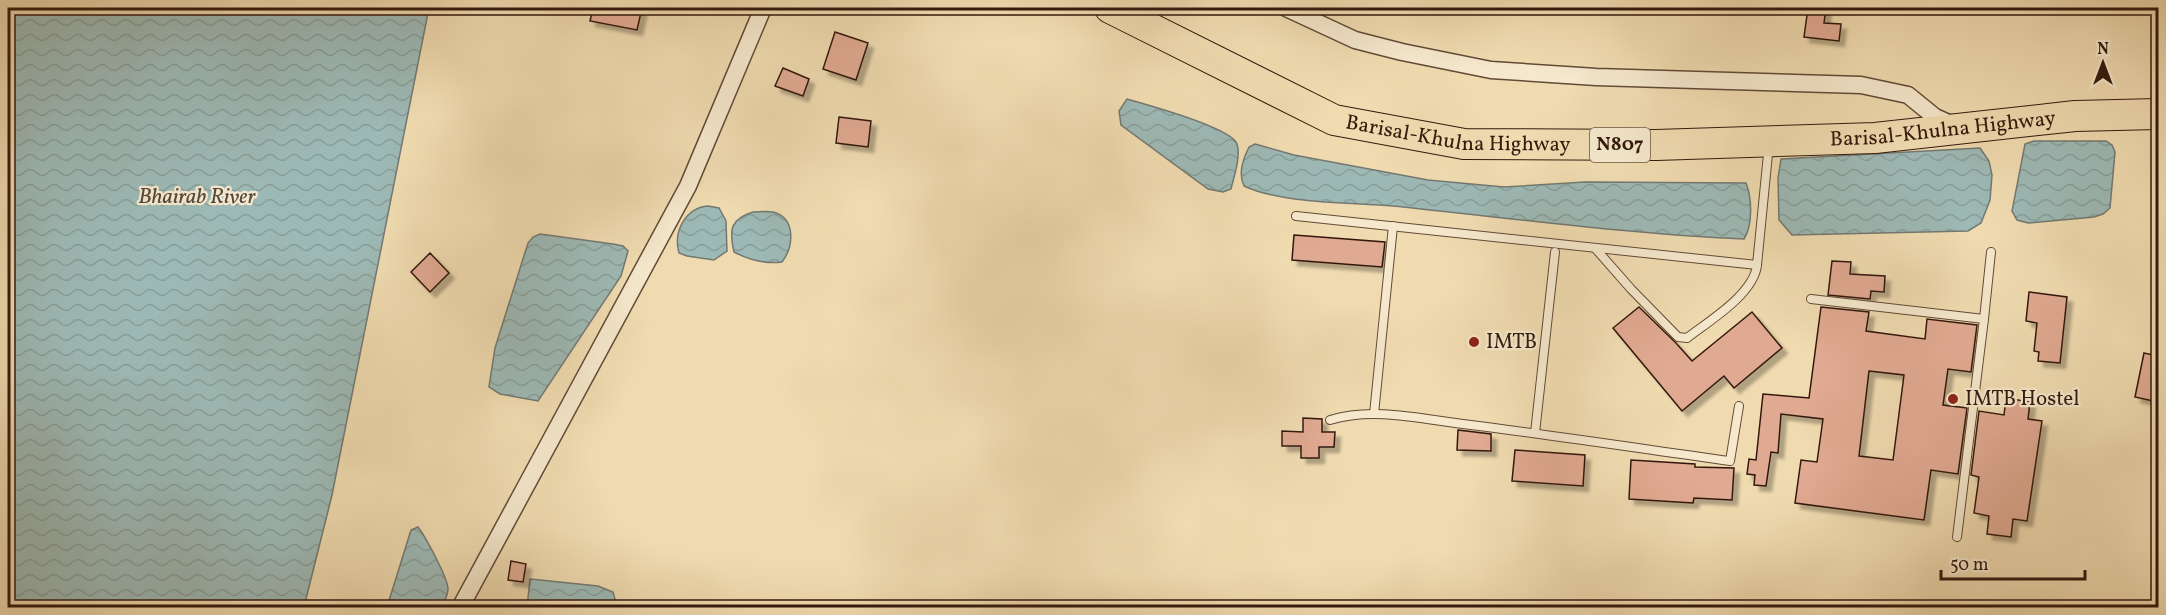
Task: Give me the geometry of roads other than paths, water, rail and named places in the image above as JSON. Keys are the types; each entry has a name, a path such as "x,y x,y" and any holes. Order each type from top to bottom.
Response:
{"highway":[{"name":"Barisal-Khulna Highway","path":"1110,8 1334,120 1464,144 1656,145 1875,138 2075,117 2158,114"}],"street":[{"path":"460,608 688,186 760,10 763,8"},
{"path":"1286,8 1355,40 1491,70 1861,85 1908,95 1935,117 1961,129"}],"lane":[{"path":"1595,248 1630,289 1678,337 1687,339 1748,289 1756,274 1768,154"},
{"path":"1296,216 1757,265"},
{"path":"1374,414 1393,226"},
{"path":"1535,433 1555,252"},
{"path":"1957,537 1991,252"},
{"path":"1811,299 1984,319"},
{"path":"1330,420 1374,414 1535,433 1730,461 1739,406"}],"water":[{"name":"Bhairab River","path":"8,8 429,8 332,495 304,607 8,607"},
{"path":"1127,99 1187,117 1232,138 1237,144 1238,155 1231,189 1223,192 1208,189 1121,125 1119,111"},
{"path":"2034,141 2106,141 2112,145 2115,152 2110,208 2094,217 2028,223 2017,220 2012,211 2025,144"},
{"path":"1255,144 1294,155 1428,180 1504,187 1585,182 1746,183 1750,204 1749,226 1744,239 1700,237 1277,196 1244,186 1241,176 1243,161 1249,147"},
{"path":"1980,148 1989,161 1992,175 1990,200 1981,223 1968,231 1792,235 1779,220 1778,178 1781,159"},
{"path":"708,206 719,208 726,221 727,251 714,260 679,253 679,229 683,222 693,211"},
{"path":"753,212 773,212 786,220 791,233 789,248 782,262 757,261 734,252 733,226 740,218"},
{"path":"540,234 613,244 623,246 628,251 621,276 538,401 500,394 489,387 495,348 528,243"},
{"path":"418,527 444,576 448,589 446,598 442,607 387,607 411,530"},
{"path":"530,579 598,586 613,592 615,599 613,607 527,607"}],"place":[{"name":"IMTB","path":"1474,342"},
{"name":"IMTB Hostel","path":"1953,399"}]}
